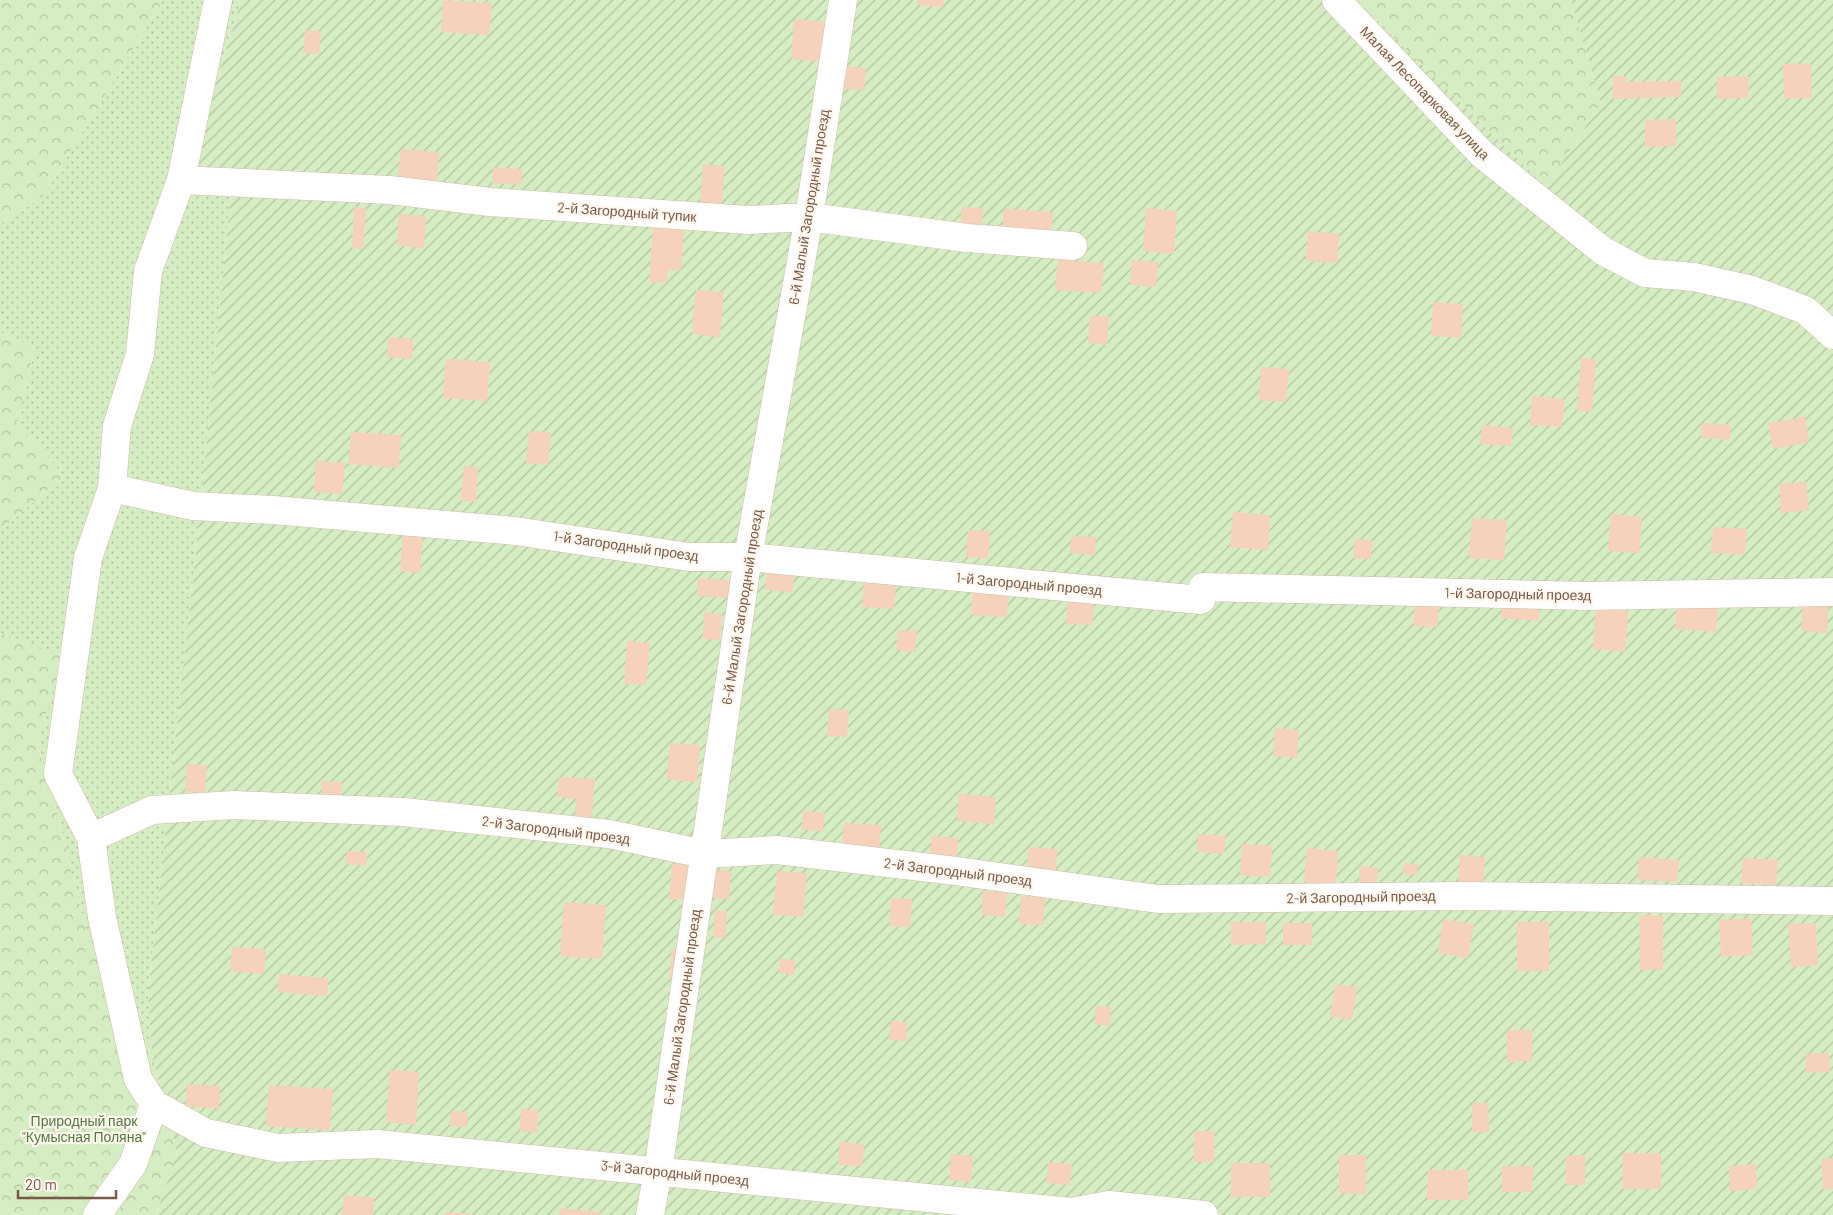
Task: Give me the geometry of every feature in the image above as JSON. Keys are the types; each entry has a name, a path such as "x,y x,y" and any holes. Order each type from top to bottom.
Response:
{"street":[{"path":"97,1215 133,1164 154,1104 138,1079 102,917 91,838 58,774 88,558 112,488 117,426 140,354 148,271 181,180 218,0"},
{"name":"6-й Малый Загородный проезд","path":"650,1215 658,1172 748,558 809,217 843,0"},
{"name":"Малая Лесопарковая улица","path":"1336,0 1482,154 1603,251 1645,273 1694,277 1761,293 1805,310 1833,335"},
{"name":"2-й Загородный тупик","path":"181,180 390,190 490,202 748,220 809,217 967,238 1073,246"},
{"name":"1-й Загородный проезд","path":"112,488 194,506 273,510 515,531 690,557 748,558 1202,594 1586,596 1833,592"},
{"name":"2-й Загородный проезд","path":"91,838 152,810 234,806 423,814 609,834 704,854 777,850 956,871 1158,899 1463,896 1833,901"},
{"name":"3-й Загородный проезд","path":"154,1104 206,1133 278,1148 377,1144 1071,1212 1110,1205 1204,1215"}],"green space":[{"path":"0,0 163,0 43,196 0,224"},
{"path":"163,0 241,0 189,170 231,192 199,521 148,994 152,1055 87,935 60,823 37,743 63,656 0,633 0,530 64,476 17,422 35,348 0,332 0,224 43,196"},
{"path":"241,0 1356,0 1546,187 1601,103 1571,0 1833,0 1833,1215 156,1215 177,1152 152,1055 148,994 199,521 231,192 189,171"},
{"path":"1356,0 1571,0 1601,103 1546,187"},
{"path":"0,332 35,348 17,422 64,476 0,530"},
{"name":"Природный парк \"Кумысная Поляна\"","path":"0,633 64,656 37,743 60,823 87,935 152,1055 177,1152 156,1215 0,1215"}],"building":[{"path":"443,0 492,3 489,35 441,32"},
{"path":"917,0 944,0 943,7 917,5"},
{"path":"794,19 826,22 823,62 791,59"},
{"path":"305,30 321,31 319,54 303,53"},
{"path":"1811,63 1812,98 1784,99 1783,64"},
{"path":"845,66 866,68 864,90 843,89"},
{"path":"1613,76 1626,76 1626,82 1681,81 1681,97 1613,99"},
{"path":"1748,76 1749,98 1717,99 1717,77"},
{"path":"1676,119 1676,146 1645,147 1645,120"},
{"path":"401,149 439,152 437,183 398,179"},
{"path":"703,164 725,166 722,204 700,203"},
{"path":"493,167 522,169 521,185 492,183"},
{"path":"354,207 366,208 363,249 352,248"},
{"path":"962,207 983,208 982,229 960,227"},
{"path":"1146,208 1177,211 1174,254 1143,251"},
{"path":"1004,209 1053,212 1051,232 1002,228"},
{"path":"399,214 426,216 424,248 397,246"},
{"path":"653,228 684,230 681,271 668,270 667,283 649,282"},
{"path":"1308,231 1339,234 1337,263 1306,261"},
{"path":"1058,260 1104,263 1101,293 1055,290"},
{"path":"1132,260 1158,262 1156,287 1130,285"},
{"path":"696,290 724,292 720,337 692,334"},
{"path":"1433,302 1463,304 1461,338 1431,336"},
{"path":"1090,315 1109,317 1107,345 1088,343"},
{"path":"388,337 413,339 412,359 387,357"},
{"path":"1581,358 1596,359 1592,412 1577,411"},
{"path":"446,359 490,362 487,401 443,398"},
{"path":"1261,367 1289,369 1286,402 1259,400"},
{"path":"1532,396 1565,399 1562,427 1530,425"},
{"path":"1805,417 1809,442 1773,449 1768,423"},
{"path":"1702,423 1731,425 1730,440 1701,438"},
{"path":"1482,425 1513,428 1511,446 1480,444"},
{"path":"529,431 551,432 548,465 526,463"},
{"path":"351,432 401,435 399,468 348,464"},
{"path":"316,461 345,463 342,494 314,492"},
{"path":"464,466 478,467 476,502 461,501"},
{"path":"1806,482 1809,510 1781,513 1779,484"},
{"path":"1233,512 1270,515 1268,550 1230,547"},
{"path":"1611,514 1642,517 1639,553 1608,551"},
{"path":"1472,518 1507,520 1504,560 1469,558"},
{"path":"1713,527 1747,529 1745,555 1711,553"},
{"path":"403,530 423,531 420,573 400,571"},
{"path":"968,530 990,531 988,559 966,557"},
{"path":"1071,536 1096,537 1095,555 1070,553"},
{"path":"1355,539 1372,540 1371,559 1354,558"},
{"path":"767,568 795,569 792,592 765,590"},
{"path":"698,578 741,581 740,599 697,596"},
{"path":"864,579 896,581 894,609 862,607"},
{"path":"973,590 1009,593 1007,617 971,615"},
{"path":"1068,597 1094,599 1092,625 1066,624"},
{"path":"1503,598 1540,600 1539,621 1501,618"},
{"path":"1803,599 1829,601 1827,633 1801,631"},
{"path":"1677,603 1718,605 1716,632 1675,629"},
{"path":"1415,604 1439,605 1437,627 1413,626"},
{"path":"1596,609 1628,611 1625,652 1593,649"},
{"path":"704,612 722,614 720,640 703,639"},
{"path":"898,630 917,631 915,652 896,650"},
{"path":"627,641 650,643 646,685 624,684"},
{"path":"829,709 849,710 847,737 827,736"},
{"path":"1275,728 1299,730 1297,758 1273,756"},
{"path":"670,743 700,745 697,782 667,780"},
{"path":"187,764 207,765 205,793 185,791"},
{"path":"559,777 595,779 591,823 575,822 576,799 557,797"},
{"path":"322,781 342,782 340,806 321,804"},
{"path":"959,794 996,797 994,824 957,821"},
{"path":"803,811 825,813 823,831 802,830"},
{"path":"844,823 881,825 879,851 842,849"},
{"path":"1198,834 1226,836 1224,854 1197,852"},
{"path":"932,836 958,838 957,858 930,856"},
{"path":"1242,844 1272,846 1270,877 1240,875"},
{"path":"1029,847 1057,849 1056,871 1027,869"},
{"path":"1307,848 1338,851 1336,885 1304,882"},
{"path":"347,851 367,852 366,866 346,864"},
{"path":"1460,855 1485,857 1483,885 1458,883"},
{"path":"1639,857 1679,860 1677,882 1638,880"},
{"path":"1743,858 1778,860 1776,885 1741,883"},
{"path":"1404,863 1418,864 1417,875 1403,874"},
{"path":"672,864 688,865 686,900 669,899"},
{"path":"1360,866 1378,868 1376,890 1359,888"},
{"path":"716,870 731,871 729,899 713,898"},
{"path":"777,871 807,873 803,917 773,915"},
{"path":"983,891 1007,893 1005,917 982,915"},
{"path":"1021,896 1045,898 1043,925 1019,924"},
{"path":"891,898 912,899 910,927 889,926"},
{"path":"564,902 606,905 602,959 560,956"},
{"path":"715,911 727,911 725,938 713,937"},
{"path":"1639,915 1663,916 1663,970 1640,970"},
{"path":"1751,918 1753,955 1721,957 1719,920"},
{"path":"1443,919 1474,924 1468,958 1438,953"},
{"path":"1231,922 1266,922 1266,944 1231,945"},
{"path":"1517,922 1549,922 1549,971 1517,971"},
{"path":"1283,923 1312,923 1312,945 1283,945"},
{"path":"1816,923 1818,965 1791,967 1788,924"},
{"path":"232,947 266,949 264,974 230,971"},
{"path":"672,949 682,950 680,980 669,979"},
{"path":"780,959 795,960 794,975 779,973"},
{"path":"279,974 328,978 327,996 278,992"},
{"path":"1335,984 1357,987 1352,1020 1330,1017"},
{"path":"1096,1006 1111,1007 1110,1026 1095,1024"},
{"path":"891,1021 907,1022 906,1041 889,1040"},
{"path":"1507,1030 1532,1030 1532,1061 1507,1062"},
{"path":"1829,1053 1830,1072 1806,1073 1806,1054"},
{"path":"390,1070 419,1072 416,1125 386,1122"},
{"path":"187,1084 220,1086 219,1109 186,1106"},
{"path":"269,1085 333,1089 330,1130 266,1126"},
{"path":"1472,1103 1488,1103 1489,1132 1472,1132"},
{"path":"521,1109 539,1110 537,1133 520,1131"},
{"path":"451,1111 468,1112 467,1127 450,1126"},
{"path":"1194,1131 1214,1131 1214,1162 1194,1162"},
{"path":"840,1142 864,1144 862,1166 838,1165"},
{"path":"1623,1153 1661,1153 1661,1189 1623,1189"},
{"path":"951,1154 973,1156 971,1182 949,1180"},
{"path":"1339,1155 1366,1155 1366,1194 1339,1193"},
{"path":"1585,1155 1585,1185 1566,1185 1566,1156"},
{"path":"1833,1158 1833,1189 1823,1189 1821,1159"},
{"path":"1048,1162 1072,1164 1070,1185 1047,1183"},
{"path":"1231,1163 1270,1163 1270,1197 1231,1197"},
{"path":"1756,1164 1757,1189 1730,1191 1729,1166"},
{"path":"1502,1166 1533,1166 1532,1192 1502,1192"},
{"path":"1428,1170 1468,1170 1468,1200 1427,1200"},
{"path":"344,1195 374,1198 373,1215 342,1215"},
{"path":"560,1208 600,1212 600,1215 559,1215"},
{"path":"445,1212 471,1214 471,1215 445,1215"}]}
